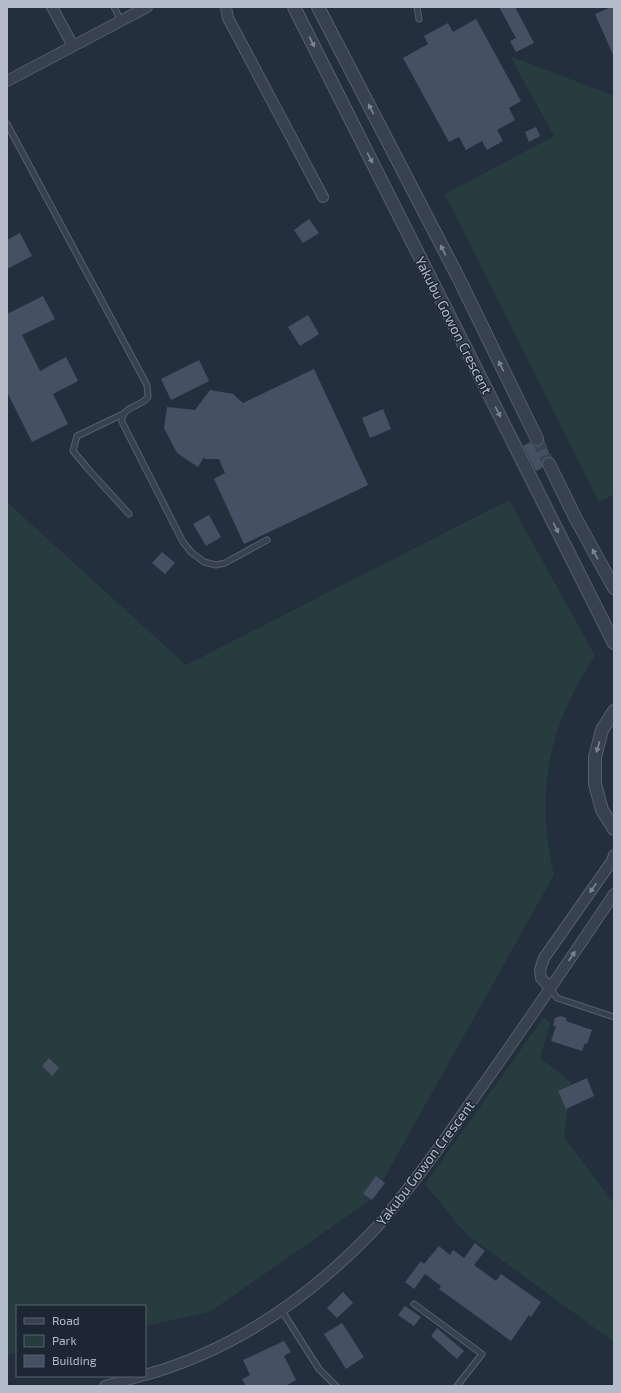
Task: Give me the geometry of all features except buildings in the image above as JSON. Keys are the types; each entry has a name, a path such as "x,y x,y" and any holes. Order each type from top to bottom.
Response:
{"street":[{"path":"52,7 73,46"},
{"path":"226,7 228,18 323,197"},
{"name":"Yakubu Gowon Crescent","path":"294,7 614,643"},
{"path":"318,7 457,275 537,439"},
{"path":"7,81 143,8"},
{"path":"549,464 575,517 614,588"},
{"path":"614,712 602,730 595,757 595,784 602,810 614,829"},
{"path":"550,988 540,978 540,970 544,958 612,861 614,855"},
{"name":"Yakubu Gowon Crescent","path":"146,1375 221,1345 256,1328 282,1311 332,1272 374,1230 416,1180 614,894"},
{"path":"105,1386 137,1377"}],"lane":[{"path":"114,7 121,21"},
{"path":"417,7 419,19"},
{"path":"7,124 147,385 148,397 145,402 77,436 73,451 88,470 129,514"},
{"path":"123,414 122,422 183,542 194,555 210,564 225,563 266,540"},
{"path":"550,988 557,998 614,1017"},
{"path":"414,1304 482,1354 457,1386"},
{"path":"282,1311 319,1369 336,1386"}],"green space":[{"path":"510,56 614,96 614,494 599,502 445,194 554,136"},
{"path":"509,500 595,656 579,682 566,708 556,734 550,761 546,788 546,816 548,845 554,875 373,1198 210,1312 146,1326 146,1305 16,1305 16,1353 7,1355 7,502 186,665"},
{"path":"544,1017 550,1023 540,1058 571,1082 564,1137 614,1203 614,1342 466,1234 425,1184"}],"tunnel":[{"path":"537,439 549,464"}]}
